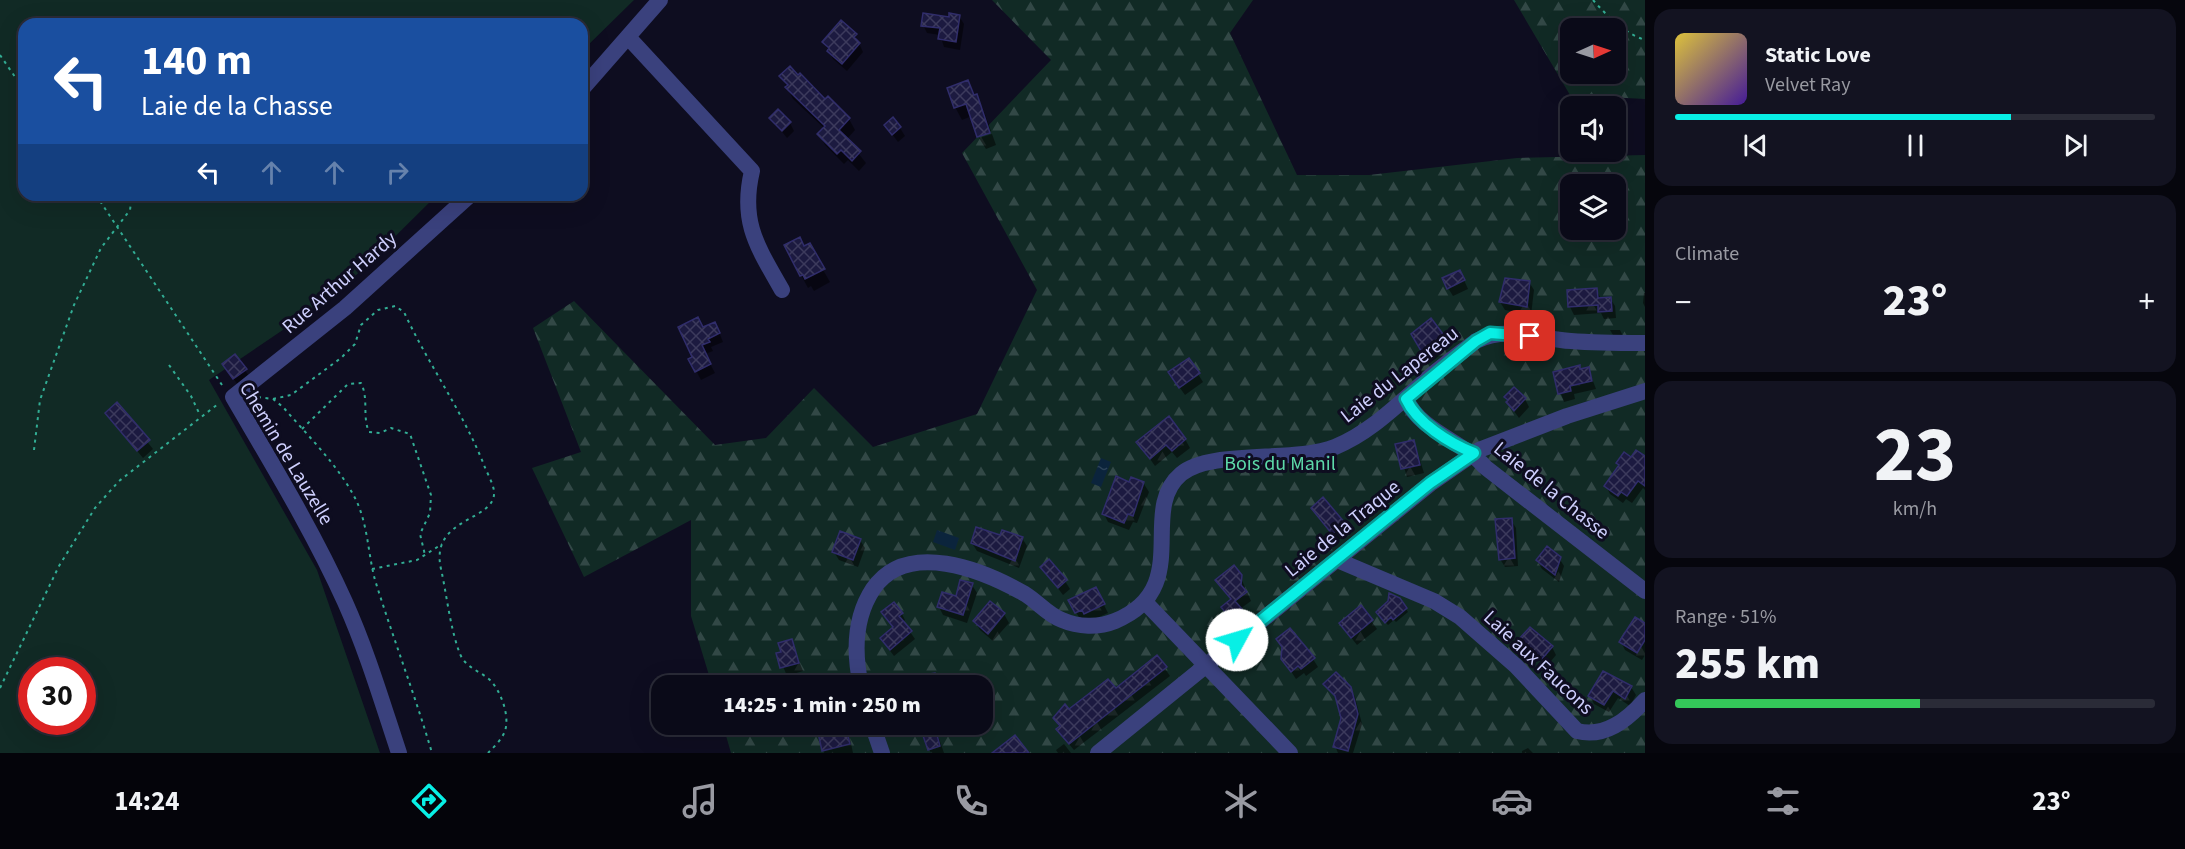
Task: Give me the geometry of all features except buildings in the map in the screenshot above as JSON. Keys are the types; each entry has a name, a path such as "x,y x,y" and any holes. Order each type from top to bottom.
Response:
{"street":[{"path":"588,82 660,0"},
{"path":"628,37 752,171 747,210 750,230 782,290"},
{"name":"Rue Arthur Hardy","path":"235,395 345,308 463,201"},
{"name":"Laie du Lapereau","path":"860,675 856,639 859,620 879,580 892,570 907,564 948,565 1008,585 1028,596 1059,619 1082,626 1115,621 1144,602 1156,582 1162,562 1166,499 1170,487 1182,473 1206,463 1307,453 1334,447 1367,428 1406,399 1446,364 1490,333 1514,333 1569,341 1645,343"},
{"name":"Laie de la Traque","path":"1098,753 1430,483 1474,453 1567,416 1645,391"},
{"name":"Chemin de Lauzelle","path":"235,395 307,526 345,602 367,658 399,753"},
{"name":"Laie de la Chasse","path":"1406,399 1412,410 1436,431 1459,447 1474,453 1485,467 1645,591"},
{"name":"Laie aux Faucons","path":"1337,560 1434,602 1460,617 1516,666 1577,732 1588,734 1611,728 1634,713 1645,700"},
{"path":"1144,602 1204,666 1213,670 1290,753"},
{"path":"876,735 882,753"}],"path":[{"path":"1593,0 1609,18 1635,37 1645,40"},
{"path":"0,55 18,81"},
{"name":"Chemin de Lauzelle","path":"100,201 235,395"},
{"path":"34,450 40,400 74,305 101,248 130,210 131,201"},
{"path":"0,688 59,566 95,508 119,480 200,416 235,395 273,399 291,395 341,358 355,344 361,325 378,310 395,306 404,312 478,450 494,491 491,505 482,513 465,519 452,528 442,544 425,555 417,560 372,569"},
{"path":"169,364 191,396 200,416"},
{"path":"302,429 348,384 361,383 366,394 365,423 369,432 380,433 391,428 410,434 431,495 430,513 420,534 425,555"},
{"path":"273,399 302,429 356,500 364,525 372,569 432,753"},
{"path":"442,544 440,565 461,655 473,670 490,680 500,694 506,715 505,730 488,753"}],"green space":[{"path":"0,0 634,0 588,45 588,18 18,18 18,201 431,201 339,292 209,380 317,570 380,753 0,753"},
{"name":"Bois du Manil","path":"992,0 1253,0 1230,33 1297,175 1369,175 1517,158 1560,157 1560,162 1626,162 1626,155 1645,155 1645,753 731,753 726,735 993,735 993,675 709,675 691,616 691,520 584,577 532,468 581,452 533,328 574,301 715,445 766,438 814,388 873,447 977,414 1037,290 962,153 1051,60"},
{"path":"1514,0 1645,0 1645,99 1626,98 1626,96 1570,95 1564,84 1626,84 1626,18 1560,18 1560,78"}],"water":[{"path":"1101,458 1111,462 1101,487 1091,483"},
{"path":"937,530 959,538 955,550 933,542"}],"route":[{"path":"1237,640 1430,483 1474,453 1459,447 1436,431 1412,410 1406,399 1424,381 1490,333 1530,336"}]}
